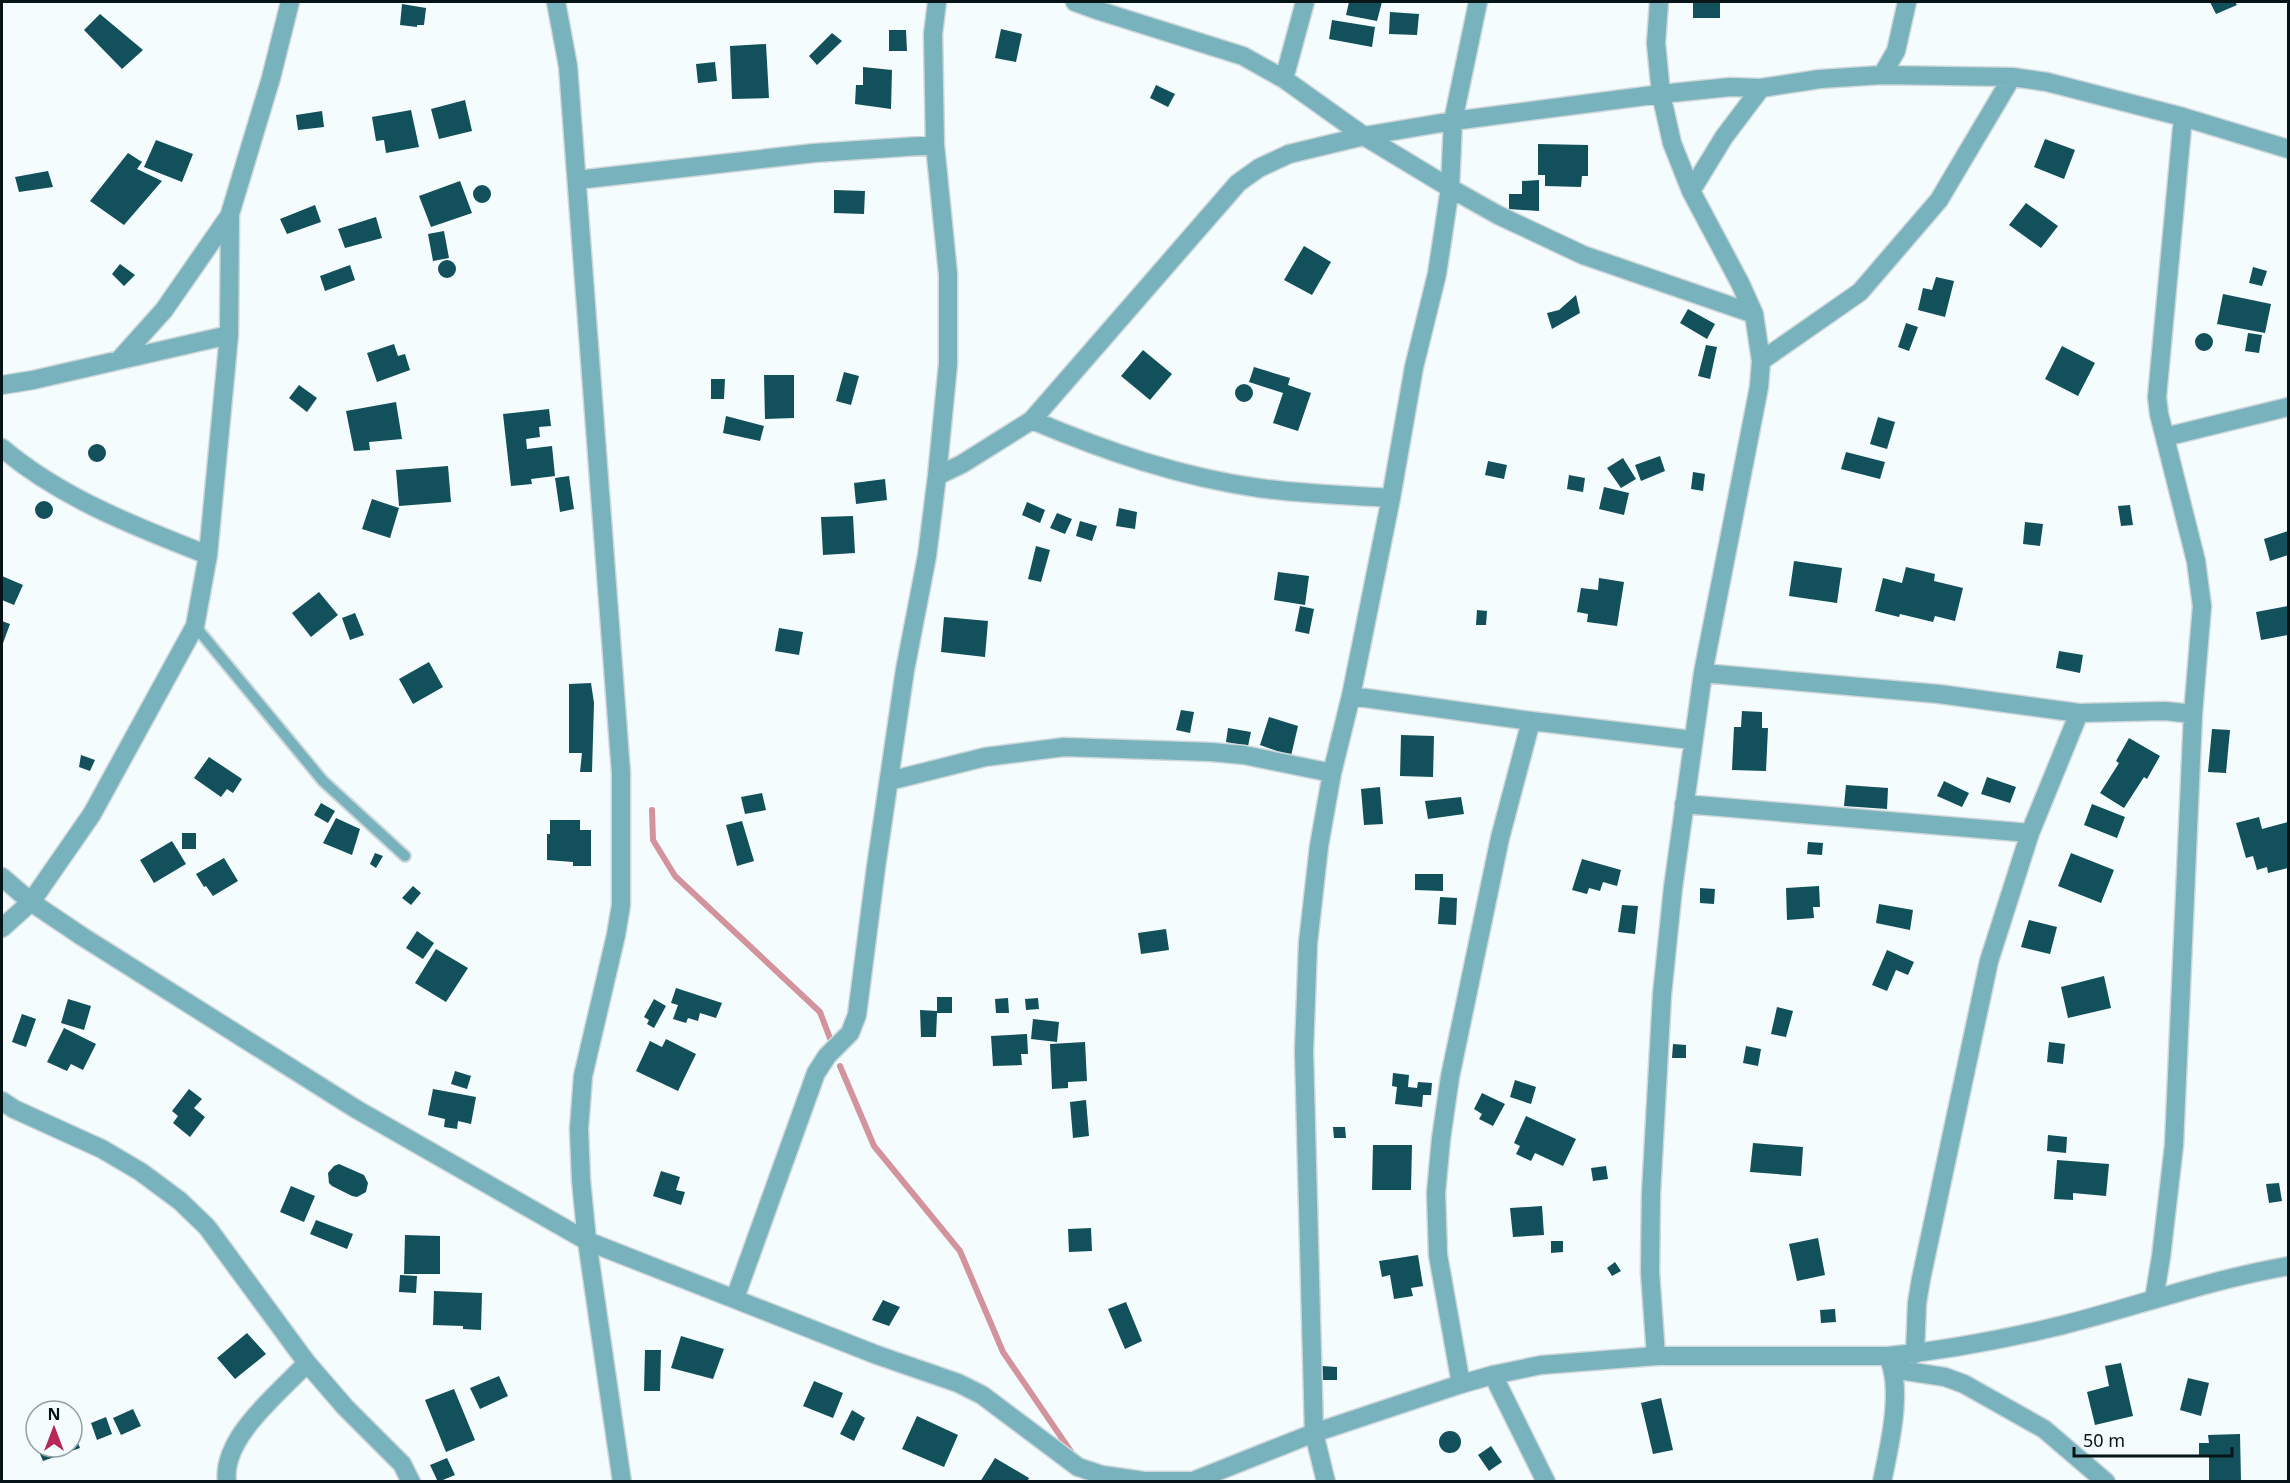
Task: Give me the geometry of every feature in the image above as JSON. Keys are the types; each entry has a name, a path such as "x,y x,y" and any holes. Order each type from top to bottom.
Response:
{"street":[{"path":"2,928 31,902 92,814 195,626 208,555 230,335 230,214 271,78 290,2"},
{"path":"556,2 568,66 621,773 621,904 614,946 583,1076 579,1129 580,1170 587,1241 622,1482"},
{"path":"735,1298 816,1073 827,1056 850,1033 857,1015 905,670 927,556 948,364 948,274 935,145 933,34 937,2"},
{"path":"1075,2 1243,56 1284,80 1364,136 1498,215 1583,255 1755,314"},
{"path":"1284,80 1305,2"},
{"path":"1326,1482 1314,1433 1304,1051 1308,943 1318,846 1332,773 1351,696 1391,498 1414,367 1437,274 1450,188 1453,121 1478,2"},
{"path":"1656,1356 1650,1272 1651,1194 1662,995 1692,740 1759,387 1761,361 1755,314 1690,191 1672,143 1660,94 1656,43 1659,2"},
{"path":"1882,75 1896,51 1907,2"},
{"path":"937,477 1032,420 1238,183 1259,168 1290,154 1364,136 1453,121 1660,94 1730,87 1761,88 1820,79 1882,75 2012,77 2047,82 2183,117 2289,149"},
{"path":"1761,361 1860,292 1939,200 2012,77"},
{"path":"1690,191 1724,137 1761,88"},
{"path":"2154,1299 2174,1145 2193,714 2202,606 2196,561 2159,414 2157,397 2183,117"},
{"path":"577,180 814,153 935,145"},
{"path":"120,359 164,310 230,214"},
{"path":"2,385 230,335"},
{"path":"2165,437 2289,407"},
{"path":"1032,420 1124,457 1189,474 1259,488 1391,498"},
{"path":"2,448 64,491 130,525 208,555"},
{"path":"1703,673 1939,694 2079,713 2165,711 2193,714"},
{"path":"1351,696 1692,740"},
{"path":"1915,1354 1917,1303 1921,1279 1989,961 2030,833 2079,713"},
{"path":"1461,1384 1438,1255 1436,1193 1441,1139 1450,1077 1500,838 1531,721"},
{"path":"889,781 985,757 1064,747 1244,755 1332,773"},
{"path":"1684,804 2030,833"},
{"path":"2,877 31,902 356,1109 587,1241 877,1355 958,1383 982,1395 1065,1458 1089,1472 1144,1480 1193,1481 1314,1433 1493,1375 1541,1365 1656,1356 1891,1362 1945,1377 1964,1384 2044,1429 2106,1482"},
{"path":"2,1101 14,1109 102,1149 141,1172 180,1201 207,1227 307,1363 402,1464 411,1482"},
{"path":"1891,1362 1915,1354 1986,1343 2064,1325 2251,1272 2289,1266"},
{"path":"1882,1482 1891,1434 1894,1396 1891,1362"},
{"path":"227,1482 225,1465 243,1429 307,1363"},
{"path":"1493,1375 1546,1482"}],"lane":[{"path":"195,626 323,781 405,856"}],"building":[{"path":"1349,2 1382,2 1377,21 1346,15"},
{"path":"1693,2 1720,2 1720,18 1693,18"},
{"path":"2210,2 2235,2 2237,5 2216,14"},
{"path":"402,4 426,8 424,25 417,25 417,27 400,25"},
{"path":"1390,12 1419,14 1417,35 1389,34"},
{"path":"100,14 143,50 122,69 84,30"},
{"path":"1332,20 1375,27 1372,47 1329,39"},
{"path":"1001,29 1022,34 1016,62 995,58"},
{"path":"889,30 906,30 907,51 889,51"},
{"path":"832,33 842,41 817,65 809,56"},
{"path":"766,44 769,98 732,99 730,46"},
{"path":"715,62 717,81 698,83 696,64"},
{"path":"863,67 892,70 891,109 855,104 856,85 863,85"},
{"path":"1156,85 1175,94 1168,107 1150,98"},
{"path":"465,100 472,131 439,139 431,109"},
{"path":"411,110 419,147 386,153 384,140 376,141 372,117"},
{"path":"322,111 324,127 298,130 296,115"},
{"path":"2045,139 2075,150 2064,179 2034,167"},
{"path":"156,140 193,154 182,182 144,167"},
{"path":"1538,144 1588,145 1588,176 1582,176 1581,187 1545,186 1545,175 1538,175"},
{"path":"128,153 142,162 137,169 162,181 124,225 90,201"},
{"path":"48,171 53,187 19,192 15,177"},
{"path":"1539,180 1539,211 1509,209 1509,194 1522,194 1522,181"},
{"path":"460,181 472,213 431,227 419,196"},
{"path":"482,185 488,188 491,194 488,200 482,203 476,200 473,194 476,188"},
{"path":"834,190 865,191 864,214 834,213"},
{"path":"2026,203 2058,226 2041,248 2009,225"},
{"path":"315,205 321,222 287,234 280,219"},
{"path":"376,217 382,238 345,248 338,229"},
{"path":"444,231 449,258 433,261 428,234"},
{"path":"1304,246 1331,262 1312,295 1284,280"},
{"path":"447,260 453,263 456,269 453,275 447,278 441,275 438,269 441,263"},
{"path":"120,264 135,275 124,286 112,274"},
{"path":"350,265 355,280 325,291 320,276"},
{"path":"2253,267 2267,271 2262,286 2249,283"},
{"path":"1936,277 1954,281 1945,317 1918,310 1923,288 1932,290"},
{"path":"2223,294 2271,304 2265,333 2217,324"},
{"path":"1576,295 1580,313 1552,329 1547,313 1559,310"},
{"path":"1688,309 1715,324 1707,339 1680,323"},
{"path":"1906,323 1918,327 1909,351 1898,347"},
{"path":"2204,333 2210,336 2213,342 2210,348 2204,351 2198,348 2195,342 2198,336"},
{"path":"2248,333 2262,335 2259,353 2245,351"},
{"path":"394,344 398,356 405,354 410,370 377,382 367,353"},
{"path":"1706,345 1717,347 1710,379 1698,376"},
{"path":"2062,346 2095,363 2078,396 2045,379"},
{"path":"1143,350 1172,374 1150,400 1121,376"},
{"path":"1254,367 1290,378 1288,385 1311,393 1298,431 1273,423 1283,393 1249,382"},
{"path":"844,372 859,376 851,405 836,401"},
{"path":"764,375 794,375 794,418 765,419"},
{"path":"711,379 725,379 724,399 711,399"},
{"path":"1244,384 1250,387 1253,393 1250,399 1244,402 1238,399 1235,393 1238,387"},
{"path":"299,385 317,398 307,412 289,398"},
{"path":"396,402 402,439 369,442 370,450 354,451 346,411"},
{"path":"549,409 551,426 539,427 540,437 526,439 527,449 552,446 555,476 531,479 532,484 511,486 503,414"},
{"path":"726,416 764,426 760,441 723,433"},
{"path":"1878,417 1895,422 1887,449 1870,444"},
{"path":"97,444 103,447 106,453 103,459 97,462 91,459 88,453 91,447"},
{"path":"1846,452 1885,462 1880,479 1841,469"},
{"path":"1660,456 1665,471 1641,481 1635,465"},
{"path":"1623,458 1636,479 1621,488 1607,468"},
{"path":"1488,461 1507,465 1504,479 1485,475"},
{"path":"448,466 451,502 399,506 396,470"},
{"path":"1693,472 1705,474 1703,491 1691,489"},
{"path":"1569,475 1585,478 1583,492 1567,489"},
{"path":"569,476 574,509 560,512 555,478"},
{"path":"885,479 887,500 856,504 854,483"},
{"path":"1604,487 1629,493 1624,515 1599,509"},
{"path":"372,499 399,508 390,538 362,529"},
{"path":"44,501 50,504 53,510 50,516 44,519 38,516 35,510 38,504"},
{"path":"1027,502 1045,510 1040,523 1022,515"},
{"path":"2130,505 2133,525 2121,526 2118,506"},
{"path":"1119,508 1137,512 1135,529 1116,526"},
{"path":"1057,513 1072,519 1065,534 1050,528"},
{"path":"853,516 855,553 823,555 821,517"},
{"path":"1080,521 1097,526 1092,541 1076,536"},
{"path":"2025,522 2043,524 2040,546 2023,544"},
{"path":"2288,531 2288,555 2270,561 2264,539"},
{"path":"1036,546 1050,550 1041,582 1028,579"},
{"path":"1794,561 1842,568 1837,603 1789,596"},
{"path":"1906,567 1935,574 1934,581 1963,588 1955,621 1935,616 1933,622 1875,611 1883,578 1902,583"},
{"path":"1278,572 1309,576 1305,605 1274,600"},
{"path":"2,576 23,585 14,605 2,600"},
{"path":"1599,578 1624,582 1617,626 1587,622 1588,614 1577,612 1581,588 1598,590"},
{"path":"319,592 338,615 311,637 292,613"},
{"path":"1300,606 1314,609 1309,634 1295,631"},
{"path":"2288,606 2288,635 2261,640 2256,612"},
{"path":"1477,610 1487,611 1486,625 1476,625"},
{"path":"355,613 364,635 350,640 342,618"},
{"path":"944,617 988,621 985,657 941,652"},
{"path":"2,621 10,624 2,646"},
{"path":"779,628 803,632 799,655 775,651"},
{"path":"2059,651 2083,655 2080,673 2056,668"},
{"path":"429,662 443,687 413,704 399,679"},
{"path":"591,683 594,703 592,772 580,772 582,753 569,753 569,684"},
{"path":"1181,710 1194,712 1190,733 1176,730"},
{"path":"1742,711 1762,712 1762,728 1768,728 1766,771 1732,770 1734,727 1741,727"},
{"path":"1269,717 1298,726 1291,756 1260,745"},
{"path":"1228,728 1251,732 1248,746 1226,742"},
{"path":"2212,729 2230,730 2226,773 2208,772"},
{"path":"1401,735 1434,736 1433,777 1400,776"},
{"path":"2129,738 2160,756 2147,779 2144,777 2124,808 2100,793 2119,763 2116,761"},
{"path":"81,755 95,760 90,771 79,767"},
{"path":"209,757 242,779 233,793 227,789 221,797 194,778"},
{"path":"1987,777 2016,787 2010,803 1981,794"},
{"path":"1944,781 1969,793 1962,807 1937,796"},
{"path":"1846,785 1888,788 1887,809 1844,806"},
{"path":"1380,787 1383,824 1364,825 1361,789"},
{"path":"762,793 766,810 745,814 741,797"},
{"path":"1461,797 1464,814 1428,819 1425,801"},
{"path":"321,803 335,811 328,823 314,815"},
{"path":"2092,804 2125,817 2117,838 2084,825"},
{"path":"2259,817 2262,829 2288,822 2288,868 2268,873 2267,867 2257,870 2253,856 2246,858 2236,823"},
{"path":"336,818 360,829 352,855 323,843"},
{"path":"550,820 580,820 580,830 591,830 591,866 573,866 573,862 547,860 547,834 550,834"},
{"path":"742,821 754,861 737,866 726,825"},
{"path":"182,833 196,833 196,849 182,849"},
{"path":"172,841 186,864 154,883 140,860"},
{"path":"1808,842 1823,843 1822,855 1807,854"},
{"path":"375,853 383,856 376,868 370,864"},
{"path":"2071,853 2114,870 2101,903 2058,886"},
{"path":"224,858 238,881 213,896 196,874"},
{"path":"1582,859 1621,870 1617,886 1603,882 1600,891 1589,888 1587,894 1572,890"},
{"path":"1415,874 1443,874 1443,891 1415,890"},
{"path":"413,886 421,893 411,905 402,898"},
{"path":"1819,886 1820,907 1813,907 1814,918 1787,920 1786,888"},
{"path":"1700,888 1715,889 1714,904 1700,903"},
{"path":"1440,897 1457,898 1456,925 1438,924"},
{"path":"1879,904 1913,910 1910,930 1876,923"},
{"path":"1622,905 1638,906 1635,934 1618,932"},
{"path":"2029,920 2057,927 2050,954 2021,947"},
{"path":"1166,929 1169,950 1141,954 1138,933"},
{"path":"417,931 434,943 423,959 406,948"},
{"path":"436,949 468,968 446,1002 415,983"},
{"path":"1887,950 1914,962 1908,975 1896,970 1887,991 1872,985"},
{"path":"2104,976 2111,1008 2068,1018 2061,987"},
{"path":"676,988 722,1003 716,1018 700,1013 698,1021 688,1018 686,1023 673,1019 678,1005 671,1003"},
{"path":"937,997 952,997 952,1013 937,1013 936,1037 921,1037 920,1010 937,1011"},
{"path":"1008,998 1009,1013 996,1013 995,999"},
{"path":"1038,998 1039,1009 1026,1010 1025,999"},
{"path":"68,999 91,1006 84,1030 61,1023"},
{"path":"654,999 666,1006 654,1028 647,1024 649,1020 644,1017"},
{"path":"1777,1007 1793,1011 1786,1037 1771,1034"},
{"path":"22,1014 36,1019 26,1047 12,1042"},
{"path":"1033,1019 1059,1022 1057,1042 1031,1039"},
{"path":"64,1028 96,1044 83,1070 71,1064 67,1071 47,1062"},
{"path":"1027,1034 1028,1054 1021,1054 1022,1065 993,1066 991,1036"},
{"path":"666,1039 696,1054 678,1091 636,1071 650,1041 662,1047"},
{"path":"1085,1042 1087,1081 1068,1082 1068,1088 1052,1089 1050,1044"},
{"path":"2049,1042 2065,1044 2063,1064 2047,1062"},
{"path":"1673,1044 1686,1045 1686,1058 1672,1058"},
{"path":"1746,1046 1761,1049 1758,1066 1743,1063"},
{"path":"455,1071 471,1076 467,1089 451,1084"},
{"path":"1393,1073 1409,1075 1408,1087 1417,1088 1418,1082 1432,1083 1431,1095 1423,1095 1422,1107 1395,1104 1397,1087 1392,1086"},
{"path":"1515,1080 1536,1087 1531,1104 1510,1097"},
{"path":"189,1089 202,1099 194,1108 205,1117 190,1137 173,1123 178,1116 172,1111"},
{"path":"433,1089 476,1097 471,1124 458,1121 457,1129 444,1127 445,1119 428,1115"},
{"path":"1482,1093 1505,1104 1493,1126 1479,1119 1482,1114 1474,1109"},
{"path":"1086,1100 1089,1136 1073,1138 1070,1102"},
{"path":"1526,1116 1576,1139 1563,1166 1535,1153 1531,1161 1516,1154 1520,1146 1514,1143"},
{"path":"1333,1127 1345,1127 1346,1138 1334,1138"},
{"path":"2048,1135 2067,1137 2066,1153 2047,1151"},
{"path":"1753,1143 1803,1147 1801,1176 1750,1172"},
{"path":"1373,1145 1412,1145 1411,1190 1372,1190"},
{"path":"2057,1160 2109,1164 2106,1196 2073,1193 2073,1200 2054,1199"},
{"path":"339,1164 364,1175 368,1183 366,1192 357,1197 352,1196 329,1183 328,1173"},
{"path":"1606,1166 1608,1179 1593,1181 1591,1168"},
{"path":"661,1171 680,1177 676,1190 685,1192 681,1205 653,1196"},
{"path":"2279,1183 2282,1201 2269,1203 2266,1184"},
{"path":"291,1186 315,1196 304,1222 280,1212"},
{"path":"1542,1206 1544,1235 1513,1237 1510,1208"},
{"path":"316,1220 353,1234 347,1249 310,1234"},
{"path":"1091,1228 1092,1251 1069,1252 1068,1229"},
{"path":"405,1235 440,1236 440,1274 404,1274"},
{"path":"1818,1238 1825,1275 1797,1281 1789,1244"},
{"path":"1551,1241 1563,1241 1563,1252 1551,1253"},
{"path":"1418,1255 1423,1286 1411,1288 1413,1296 1394,1299 1390,1275 1382,1277 1379,1261"},
{"path":"1615,1262 1621,1271 1612,1276 1607,1268"},
{"path":"400,1275 417,1276 416,1293 399,1292"},
{"path":"434,1291 482,1293 481,1330 463,1329 463,1326 433,1325"},
{"path":"883,1300 900,1307 889,1326 872,1320"},
{"path":"1126,1302 1142,1341 1125,1349 1108,1309"},
{"path":"1835,1309 1836,1322 1821,1323 1820,1310"},
{"path":"247,1333 266,1354 235,1379 217,1358"},
{"path":"681,1336 724,1349 713,1379 671,1368"},
{"path":"645,1350 661,1350 660,1391 644,1391"},
{"path":"2121,1363 2133,1416 2095,1425 2087,1392 2109,1386 2105,1366"},
{"path":"1322,1366 1337,1367 1337,1380 1321,1380"},
{"path":"499,1376 508,1396 480,1409 470,1388"},
{"path":"2188,1378 2209,1383 2201,1416 2180,1410"},
{"path":"814,1381 843,1393 833,1418 803,1406"},
{"path":"454,1389 475,1440 446,1452 425,1400"},
{"path":"1661,1398 1673,1450 1653,1454 1641,1403"},
{"path":"133,1409 141,1426 121,1435 113,1418"},
{"path":"852,1410 865,1418 854,1441 840,1434"},
{"path":"917,1416 958,1435 944,1467 902,1449"},
{"path":"106,1417 112,1434 97,1440 91,1423"},
{"path":"1450,1431 1458,1434 1461,1442 1458,1450 1450,1453 1442,1450 1439,1442 1442,1434"},
{"path":"2240,1434 2241,1482 2209,1482 2209,1456 2199,1456 2199,1443 2209,1443 2208,1435"},
{"path":"1491,1446 1502,1462 1489,1471 1478,1455"},
{"path":"447,1458 455,1475 438,1482 430,1465"},
{"path":"995,1458 1029,1478 1027,1482 980,1482"}],"waterway":[{"path":"652,810 653,840 675,876 820,1012 831,1041"},
{"path":"840,1066 874,1146 960,1251 1003,1352 1074,1456"}]}
